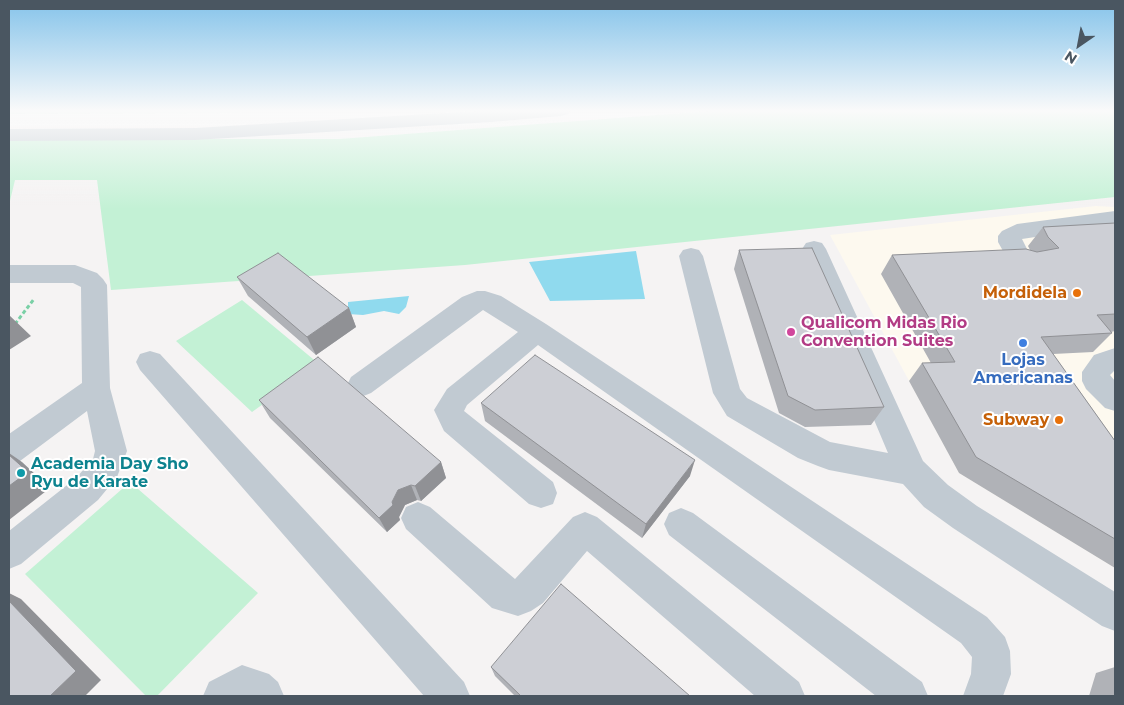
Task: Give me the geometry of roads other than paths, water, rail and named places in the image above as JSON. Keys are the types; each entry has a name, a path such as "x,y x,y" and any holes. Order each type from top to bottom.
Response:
{"street":[{"path":"1021,261 1010,242 1010,236 1017,232 1115,218"},
{"path":"814,249 912,471 936,496 965,517 1115,613"},
{"path":"691,256 727,393 738,407 809,448 829,456 912,471"},
{"path":"9,274 74,274 88,279 94,285 96,388 111,451 106,467 87,489 9,552"},
{"path":"361,385 477,300 492,302 974,630 991,651 992,674 982,696"},
{"path":"537,331 457,397 449,410 455,422 542,493"},
{"path":"1115,359 1104,364 1096,372 1096,381 1115,399"},
{"path":"150,362 450,696"},
{"path":"9,450 96,388"},
{"path":"418,518 505,595 518,598 530,590 585,528 785,696"},
{"path":"681,524 908,696"},
{"path":"223,696 242,685 255,688 264,696"}],"water":[{"path":"636,251 645,299 550,301 529,262"},
{"path":"409,296 406,307 399,314 384,311 363,315 348,314 348,302"}],"place":[{"name":"Mordidela","path":"1077,293"},
{"name":"Qualicom Midas Rio Convention Suites","path":"791,332"},
{"name":"Lojas Americanas","path":"1023,343"},
{"name":"Subway","path":"1059,420"},
{"name":"Academia Day Sho Ryu de Karate","path":"21,473"}]}
